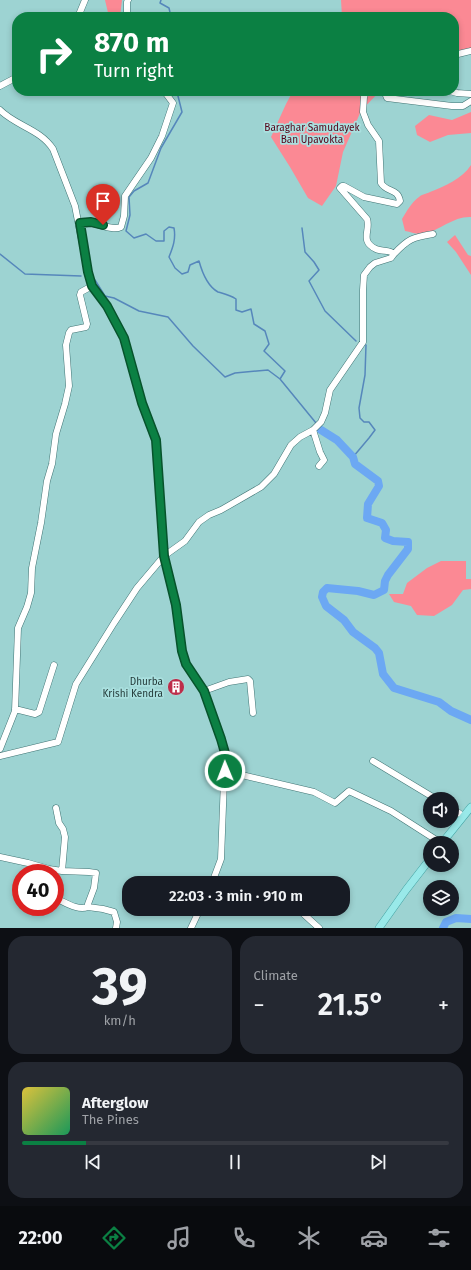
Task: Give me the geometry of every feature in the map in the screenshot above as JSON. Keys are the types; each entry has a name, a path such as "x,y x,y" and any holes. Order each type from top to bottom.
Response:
{"main road":[{"path":"447,836 471,807"},
{"path":"379,928 423,868"}],"street":[{"path":"80,12 85,0"},
{"path":"127,12 126,2 128,0"},
{"path":"459,54 471,51"},
{"path":"0,86 12,80"},
{"path":"459,93 471,94"},
{"path":"80,223 91,222 116,228 121,227 124,216 125,196 151,158 162,136 173,103 168,96"},
{"path":"365,96 362,112 368,125 379,140 381,183 385,188 395,191 400,198 400,201 397,204 371,199 364,197 344,186 340,188 367,218 369,223 366,238 370,244 376,250 390,251 394,254"},
{"path":"386,96 387,98 398,100 414,100 452,106 462,106 471,101"},
{"path":"0,110 9,118 39,135 53,149 80,223 83,250 92,286 107,306 124,338 142,403 156,440 164,556 176,605 184,657 186,664 204,691 223,746 225,771 221,859 215,876"},
{"path":"0,756 58,742 76,684 137,588 164,556 184,541 200,522 209,515 261,487 274,474 291,445 300,437 313,430 321,422 325,414 332,387 363,342 364,275 375,262 391,258 416,236 433,234"},
{"path":"0,749 15,709 18,628 27,607 30,593 32,568 41,523 47,481 52,464 56,434 66,404 69,386 66,345 71,330 86,326 87,324 80,296 81,292 92,286"},
{"path":"313,430 324,460 319,466"},
{"path":"15,709 35,714 39,712 54,665"},
{"path":"204,691 229,682 248,679 250,681 253,713"},
{"path":"373,762 424,792"},
{"path":"225,771 314,792 335,803 349,791 391,811 430,836"},
{"path":"56,808 58,823 63,829 65,837 63,864"},
{"path":"459,813 463,816"},
{"path":"0,857 32,864"},
{"path":"64,871 96,873 94,888 88,907"},
{"path":"64,902 77,908 88,907 114,912 117,922 116,928"},
{"path":"191,928 197,916"},
{"path":"306,916 319,928"}],"green space":[{"path":"105,0 122,0 121,12 108,12"},
{"path":"341,0 471,0 471,51 459,55 459,12 342,12"},
{"name":"Baraghar Samudayek Ban Upavokta","path":"290,96 375,96 361,111 343,152 336,186 322,206 308,198 271,137"},
{"path":"471,112 471,133 448,135 430,142 417,135 415,126 429,115 452,120"},
{"path":"471,165 471,217 465,217 453,221 424,234 405,231 402,219 409,207 421,195 453,182"},
{"path":"455,235 468,255 471,256 471,275 456,252 447,242"},
{"path":"441,561 466,561 466,579 471,579 471,589 463,590 452,605 434,616 417,615 411,606 394,602 389,594 403,594 407,583 427,568"}],"waterway":[{"path":"161,0 160,3 169,8 170,12"},
{"path":"178,96 182,112 161,148 148,183 134,191 129,197 130,215 126,231 134,238 146,234 156,241 164,241 164,231 169,227 174,228 174,243 169,257 175,268 182,274 188,272 190,265 199,261 203,274 211,286 218,292 236,299 236,310 242,312 251,309 254,324 265,331 269,344 264,351 285,371 280,379 316,423"},
{"path":"302,228 305,252 319,270 309,281 325,311 356,341"},
{"path":"0,254 25,274 81,276"},
{"path":"95,280 105,296 114,298 139,311 168,317 193,346 225,377 235,373 268,370 280,379"},
{"path":"353,457 375,430 369,422 364,422 360,418 359,408 365,375 366,345"},
{"path":"321,430 337,440 353,457 355,464 378,481 379,486 368,504 367,518 382,523 386,530 385,538 393,541 408,542 408,549 388,575 385,581 384,590 374,595 358,591 327,588 323,592 322,597 326,606 344,620 353,632 375,648 379,653 383,674 394,688 439,702 451,711 471,720"},
{"path":"443,928 446,922 456,918 471,919"}],"place":[{"name":"Dhurba Krishi Kendra","path":"176,687"}],"route":[{"path":"103,225 91,222 80,223 88,272 92,286 107,306 124,338 144,410 156,440 164,556 176,605 182,651 186,664 204,691 225,753 225,771"}]}
